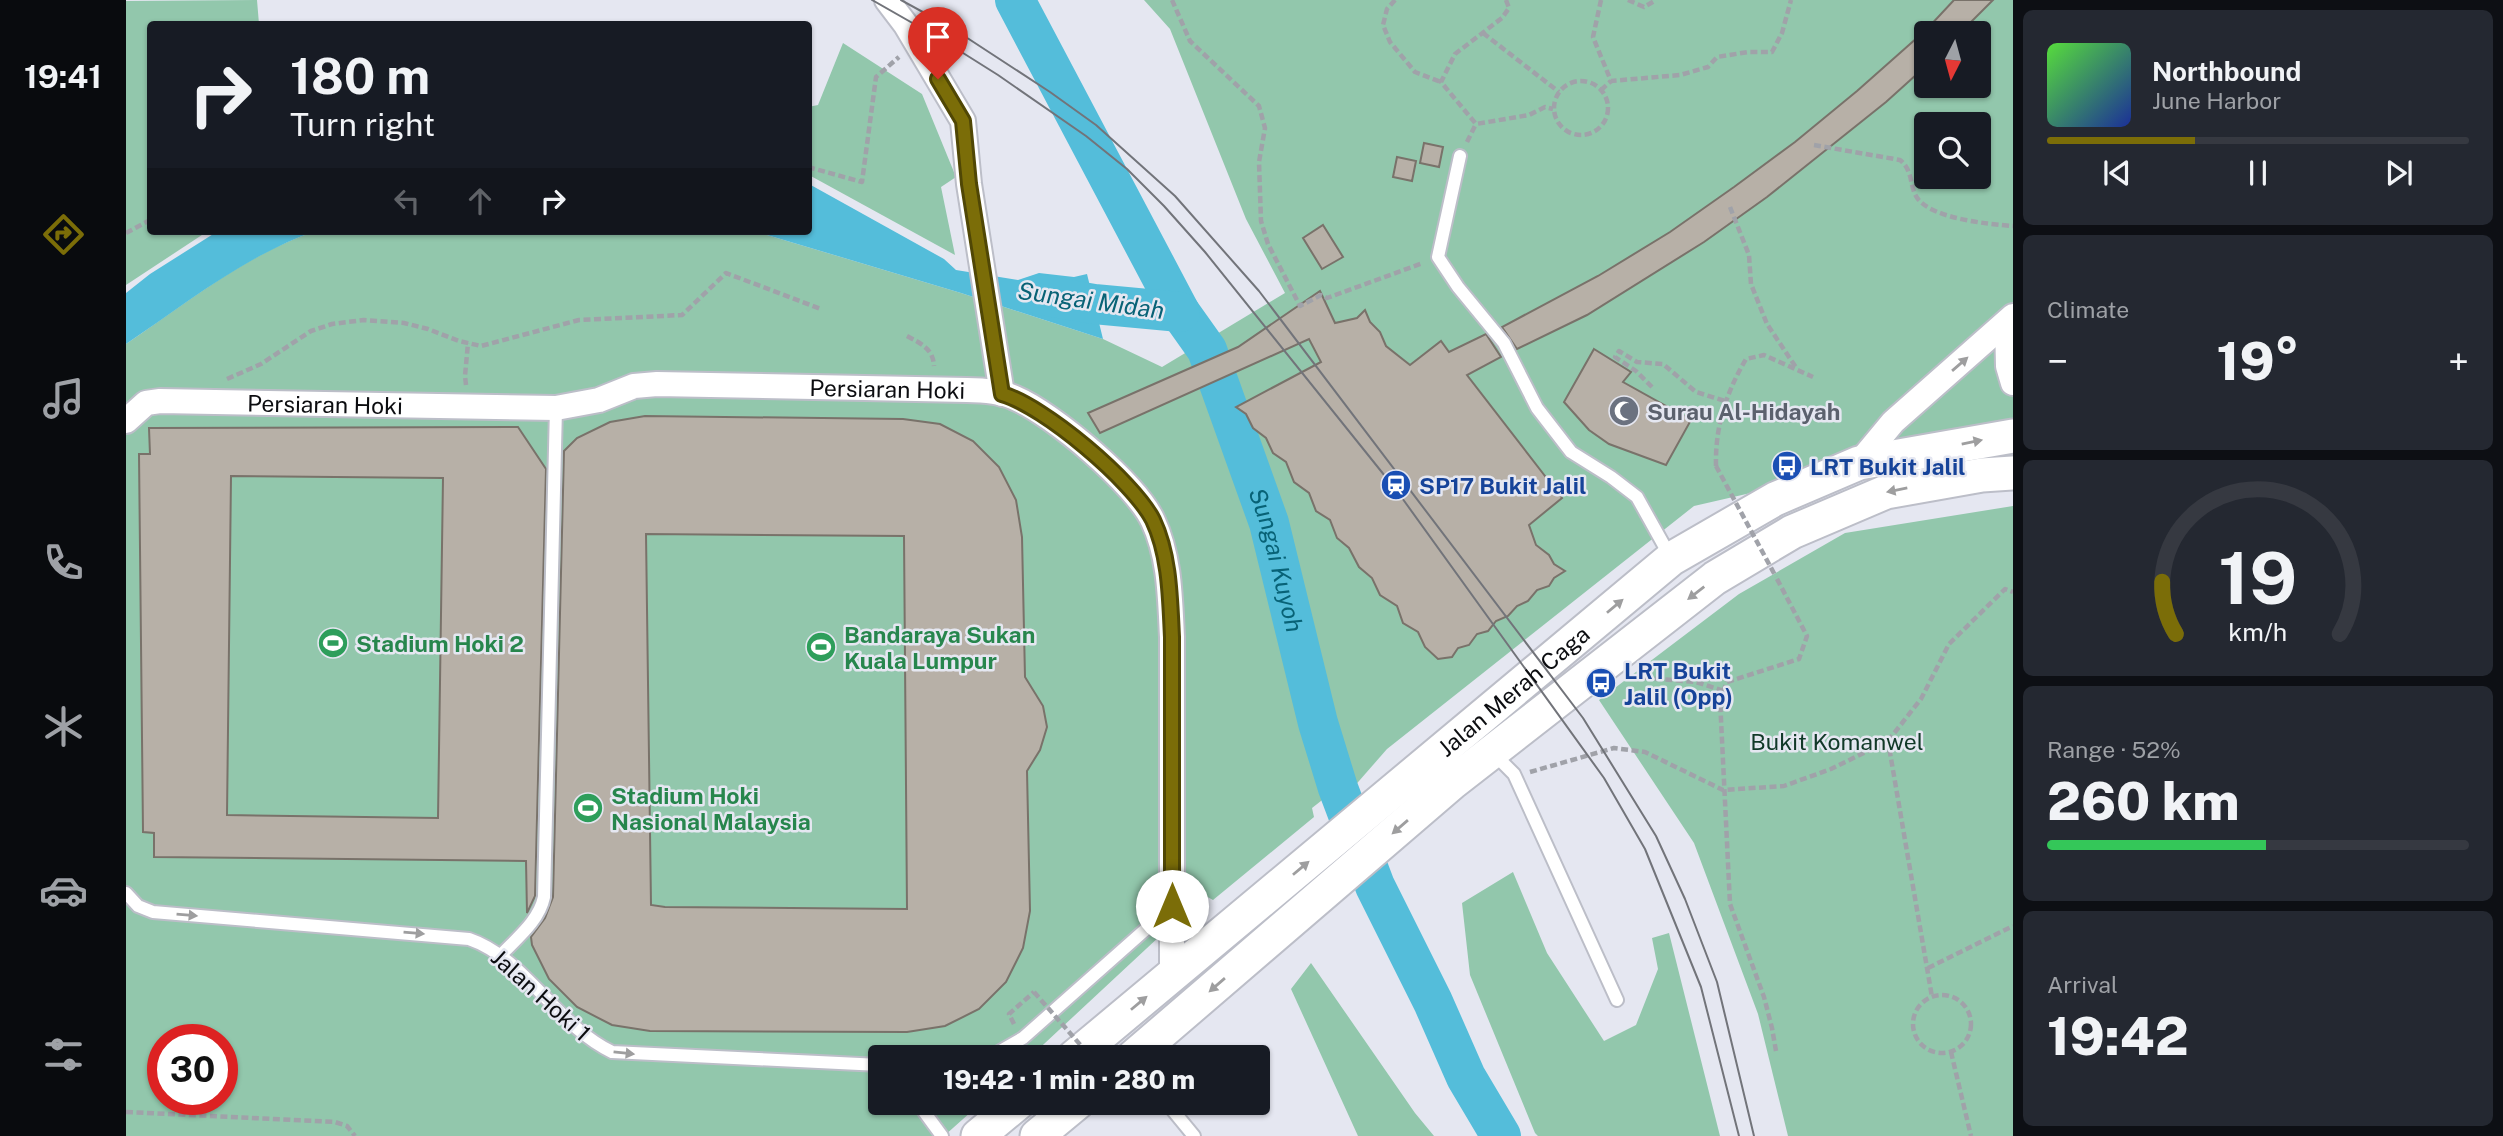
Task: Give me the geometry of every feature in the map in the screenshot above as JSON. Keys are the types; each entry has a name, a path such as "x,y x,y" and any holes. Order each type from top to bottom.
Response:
{"street":[{"path":"887,0 963,121 969,184 1002,394"},
{"path":"2010,319 2008,366 2013,383"},
{"path":"1859,463 1893,422 2010,319"},
{"name":"Persiaran Hoki","path":"126,421 146,403 160,401 556,408 599,400 634,386 657,384 934,388 1002,394 1020,400 1071,435 1125,483 1142,501 1160,539 1170,595 1172,637 1172,976"},
{"name":"Jalan Merah Caga","path":"1119,1045 1269,940 1441,771 1671,559 1775,499 1859,463 2013,436"},
{"name":"Jalan Merah Caga","path":"1117,1045 1172,976 1249,911 1441,771 1503,763 1715,578 1792,532 1886,492 1982,475 2013,473"},
{"path":"978,1136 1003,1115"},
{"path":"1037,1136 1062,1115"}],"lane":[{"path":"1460,156 1438,257 1458,287 1504,343 1537,408 1571,452 1637,497 1671,559"},
{"path":"500,956 536,918 544,897 556,408"},
{"path":"1503,763 1617,1000"},
{"name":"Jalan Hoki 1","path":"126,893 138,906 153,912 451,936 485,945 500,956 583,1036 612,1052 868,1064"},
{"path":"1011,1045 1023,1038 1172,906"},
{"path":"927,1115 942,1136"},
{"path":"1177,1115 1194,1136"}],"path":[{"path":"1172,0 1190,41 1259,106 1265,128 1259,162 1262,221 1268,244 1300,306 1321,295 1327,298 1438,257"},
{"path":"1395,0 1387,9 1383,24 1390,42 1415,72 1441,82 1476,124 1529,116 1545,107 1553,109"},
{"path":"1441,82 1455,54 1502,18 1509,8 1506,0"},
{"path":"1601,0 1593,37 1611,81"},
{"path":"1628,0 1644,7 1656,0"},
{"path":"1601,90 1611,81 1680,75 1708,66 1717,57 1748,52 1772,52 1782,33 1791,0"},
{"path":"1483,33 1559,92"},
{"path":"812,168 862,182 876,77 915,42"},
{"path":"1573,81 1591,83 1601,90 1608,103 1606,120 1593,133 1585,135 1567,132 1560,126 1553,109 1559,92 1573,81"},
{"path":"1814,145 1900,160 1906,165 1916,198 1933,211 1962,219 2013,226"},
{"path":"1730,207 1749,255 1751,284 1767,324 1798,370"},
{"path":"126,233 147,222"},
{"path":"215,380 225,379 261,364 311,331 332,324 364,320 404,323 481,346 579,320 682,315 726,273 821,309"},
{"path":"907,336 924,345 933,356"},
{"path":"465,376 468,343"},
{"path":"1652,387 1636,370 1615,357 1619,351 1637,362 1663,364 1696,392 1725,401"},
{"path":"1776,1051 1764,997 1730,904 1720,699 1727,682 1800,659 1807,636 1716,466 1717,438 1725,401 1746,359 1765,355 1813,377"},
{"path":"1503,763 1538,772 1614,748 1645,752 1723,790 1784,786 1831,769 1888,741 1921,699 1948,644 2005,589 2013,592"},
{"path":"1653,678 1696,682 1724,691"},
{"path":"1888,741 1932,997"},
{"path":"1928,968 2013,926"},
{"path":"1023,1038 1009,1014 1034,992 1111,1045"},
{"path":"1941,995 1959,1000 1969,1015 1971,1024 1965,1041 1951,1052 1931,1051 1922,1046 1913,1029 1916,1009 1932,997 1941,995"},
{"path":"1951,1052 1971,1136"},
{"path":"126,1112 335,1122 347,1126 355,1136"}],"green space":[{"path":"257,0 259,21 147,21 147,235 202,235 126,285 126,1"},
{"name":"Bandaraya Sukan Kuala Lumpur","path":"1144,0 2013,0 2013,433 1694,506 1387,749 1352,789 1349,779 1312,808 1314,817 1213,900 1204,895 1043,1045 868,1045 868,1115 968,1115 944,1136 126,1136 126,344 241,266 306,235 767,235 1103,339 1162,367 1285,293 1246,219 1170,29"},
{"path":"843,43 922,94 956,177 941,187 955,255 812,177 812,106 818,105"},
{"name":"Bukit Komanwel","path":"2013,506 2013,1136 1788,1136 1758,1014 1694,843 1599,700 1739,594 1845,533"},
{"path":"1513,872 1547,953 1604,1041 1636,1025 1658,969 1652,938 1669,933 1720,1136 1538,1136 1535,1133 1470,975 1462,903"},
{"path":"1311,963 1415,1113 1434,1136 1358,1136 1291,989"}],"water":[{"path":"812,186 944,259 956,270 1018,280 1039,273 1074,277 1087,274 1103,339 767,235 812,235"},
{"path":"212,235 306,235 241,266 126,344 126,293 150,274"}],"building":[{"path":"1954,0 1993,0 1972,21 1934,21"},
{"path":"1914,41 1914,77 1767,197 1704,242 1587,315 1517,349 1502,327 1598,276 1670,232 1795,142"},
{"path":"1424,143 1443,147 1439,167 1420,163"},
{"path":"1397,157 1416,161 1412,181 1393,177"},
{"path":"1323,225 1343,257 1322,269 1303,238"},
{"name":"SP17 Bukit Jalil","path":"1320,291 1335,323 1357,318 1365,310 1386,346 1410,365 1441,341 1449,352 1486,334 1501,357 1467,375 1562,498 1529,525 1536,545 1549,555 1554,564 1565,571 1554,578 1549,586 1537,590 1528,601 1517,606 1508,616 1496,621 1488,631 1477,634 1469,645 1458,648 1452,657 1438,659 1425,647 1418,632 1403,623 1397,606 1380,595 1372,578 1359,567 1349,548 1337,538 1330,520 1316,511 1309,493 1294,482 1286,462 1273,453 1266,438 1253,428 1246,414 1236,407 1321,362 1309,339 1100,433 1088,413 1238,347"},
{"name":"Surau Al-Hidayah","path":"1594,349 1631,372 1623,382 1691,420 1666,465 1609,444 1589,430 1564,402"},
{"name":"Stadium Hoki Nasional Malaysia","path":"645,416 903,419 940,424 973,441 999,467 1016,500 1022,537 1025,677 1043,706 1047,727 1040,750 1027,771 1030,911 1023,948 1006,982 979,1009 945,1026 907,1032 650,1031 612,1025 577,1007 549,979 532,945 531,937 545,918 553,897 564,451 577,438 610,422","holes":["646,534 904,536 907,909 651,905"]},
{"path":"518,427 546,469 535,896 527,913 526,861 154,857 154,833 143,832 139,454 150,454 149,428","holes":["231,476 443,478 438,818 227,815"]}],"waterway":[{"name":"Sungai Kuyoh","path":"1015,0 1180,312 1207,350 1269,523 1318,723 1338,788 1375,886 1433,1002 1466,1077 1501,1136"},
{"name":"Sungai Midah","path":"1041,295 1094,304 1180,312"}],"tram line":[{"path":"872,0 998,75 1086,136 1127,169 1205,252 1397,491 1604,778 1645,849 1701,987 1739,1136"},
{"path":"901,0 952,28 1050,92 1096,125 1175,196 1259,291 1583,718 1656,836 1685,899 1717,982 1754,1136"}],"place":[{"name":"Surau Al-Hidayah","path":"1624,411"},
{"name":"LRT Bukit Jalil","path":"1787,466"},
{"name":"SP17 Bukit Jalil","path":"1396,485"},
{"name":"Stadium Hoki 2","path":"333,643"},
{"name":"Bandaraya Sukan Kuala Lumpur","path":"821,647"},
{"name":"LRT Bukit Jalil (Opp)","path":"1601,683"},
{"name":"Stadium Hoki Nasional Malaysia","path":"588,808"}],"route":[{"path":"938,79 963,121 969,184 1002,394 1020,400 1059,426 1125,483 1142,501 1160,539 1170,595 1172,637 1172,906"}]}
